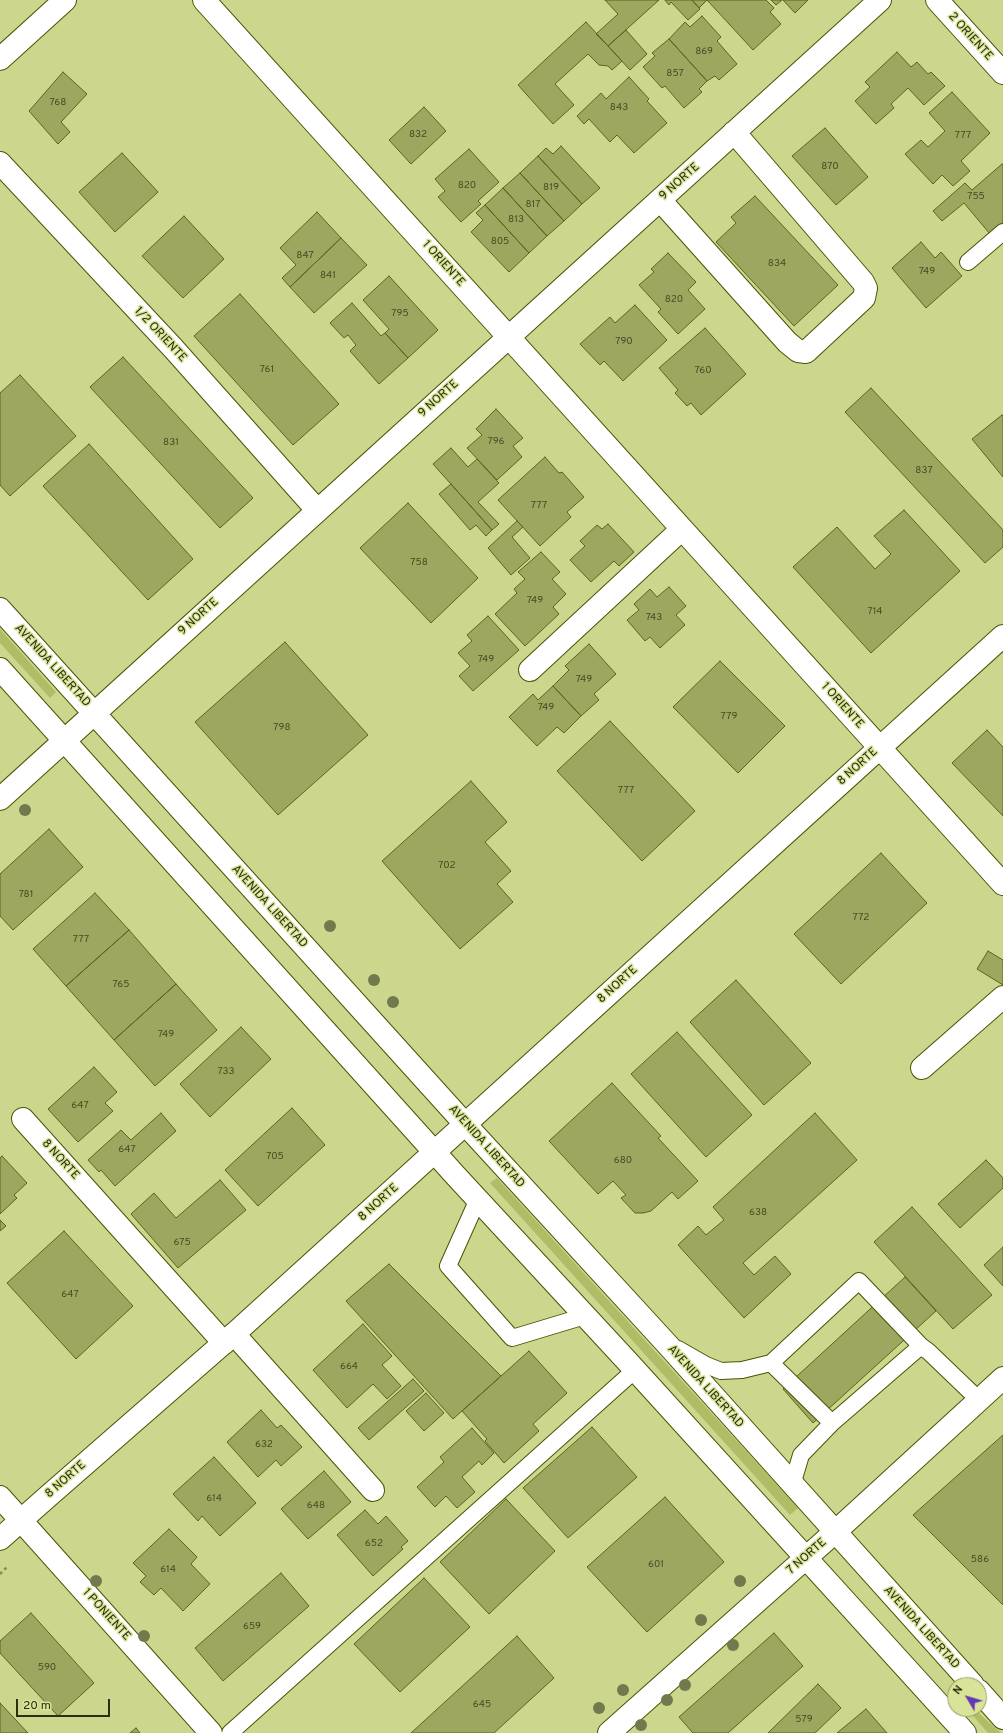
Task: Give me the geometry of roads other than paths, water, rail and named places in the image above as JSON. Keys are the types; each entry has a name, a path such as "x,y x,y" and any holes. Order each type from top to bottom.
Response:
{"street":[{"path":"0,59 65,0"},
{"name":"1 ORIENTE","path":"204,0 1003,884"},
{"name":"9 NORTE","path":"0,799 880,0"},
{"name":"2 ORIENTE","path":"937,0 1003,73"},
{"path":"660,200 787,342 798,351 806,352 864,298 866,288 863,282 734,132"},
{"name":"1/2 ORIENTE","path":"0,163 178,354 317,510"},
{"path":"530,670 682,529"},
{"name":"AVENIDA LIBERTAD","path":"0,609 967,1677"},
{"name":"8 NORTE","path":"0,1540 229,1339 436,1153 465,1124 1003,636"},
{"path":"0,669 436,1153 965,1733"},
{"path":"922,1068 1003,997"},
{"name":"8 NORTE","path":"23,1119 373,1490"},
{"name":"7 NORTE","path":"609,1733 835,1532 1003,1378"},
{"name":"1 PONIENTE","path":"0,1497 212,1733"},
{"path":"987,1700 1003,1718"}],"lane":[{"path":"968,262 1003,232"},
{"path":"478,1199 448,1266 512,1338 585,1316"},
{"path":"666,1343 706,1365 721,1371 742,1370 771,1363 859,1281 921,1346 979,1400"},
{"path":"792,1485 801,1455 832,1423 921,1346"},
{"path":"771,1363 832,1423"},
{"path":"230,1733 635,1370"}]}
